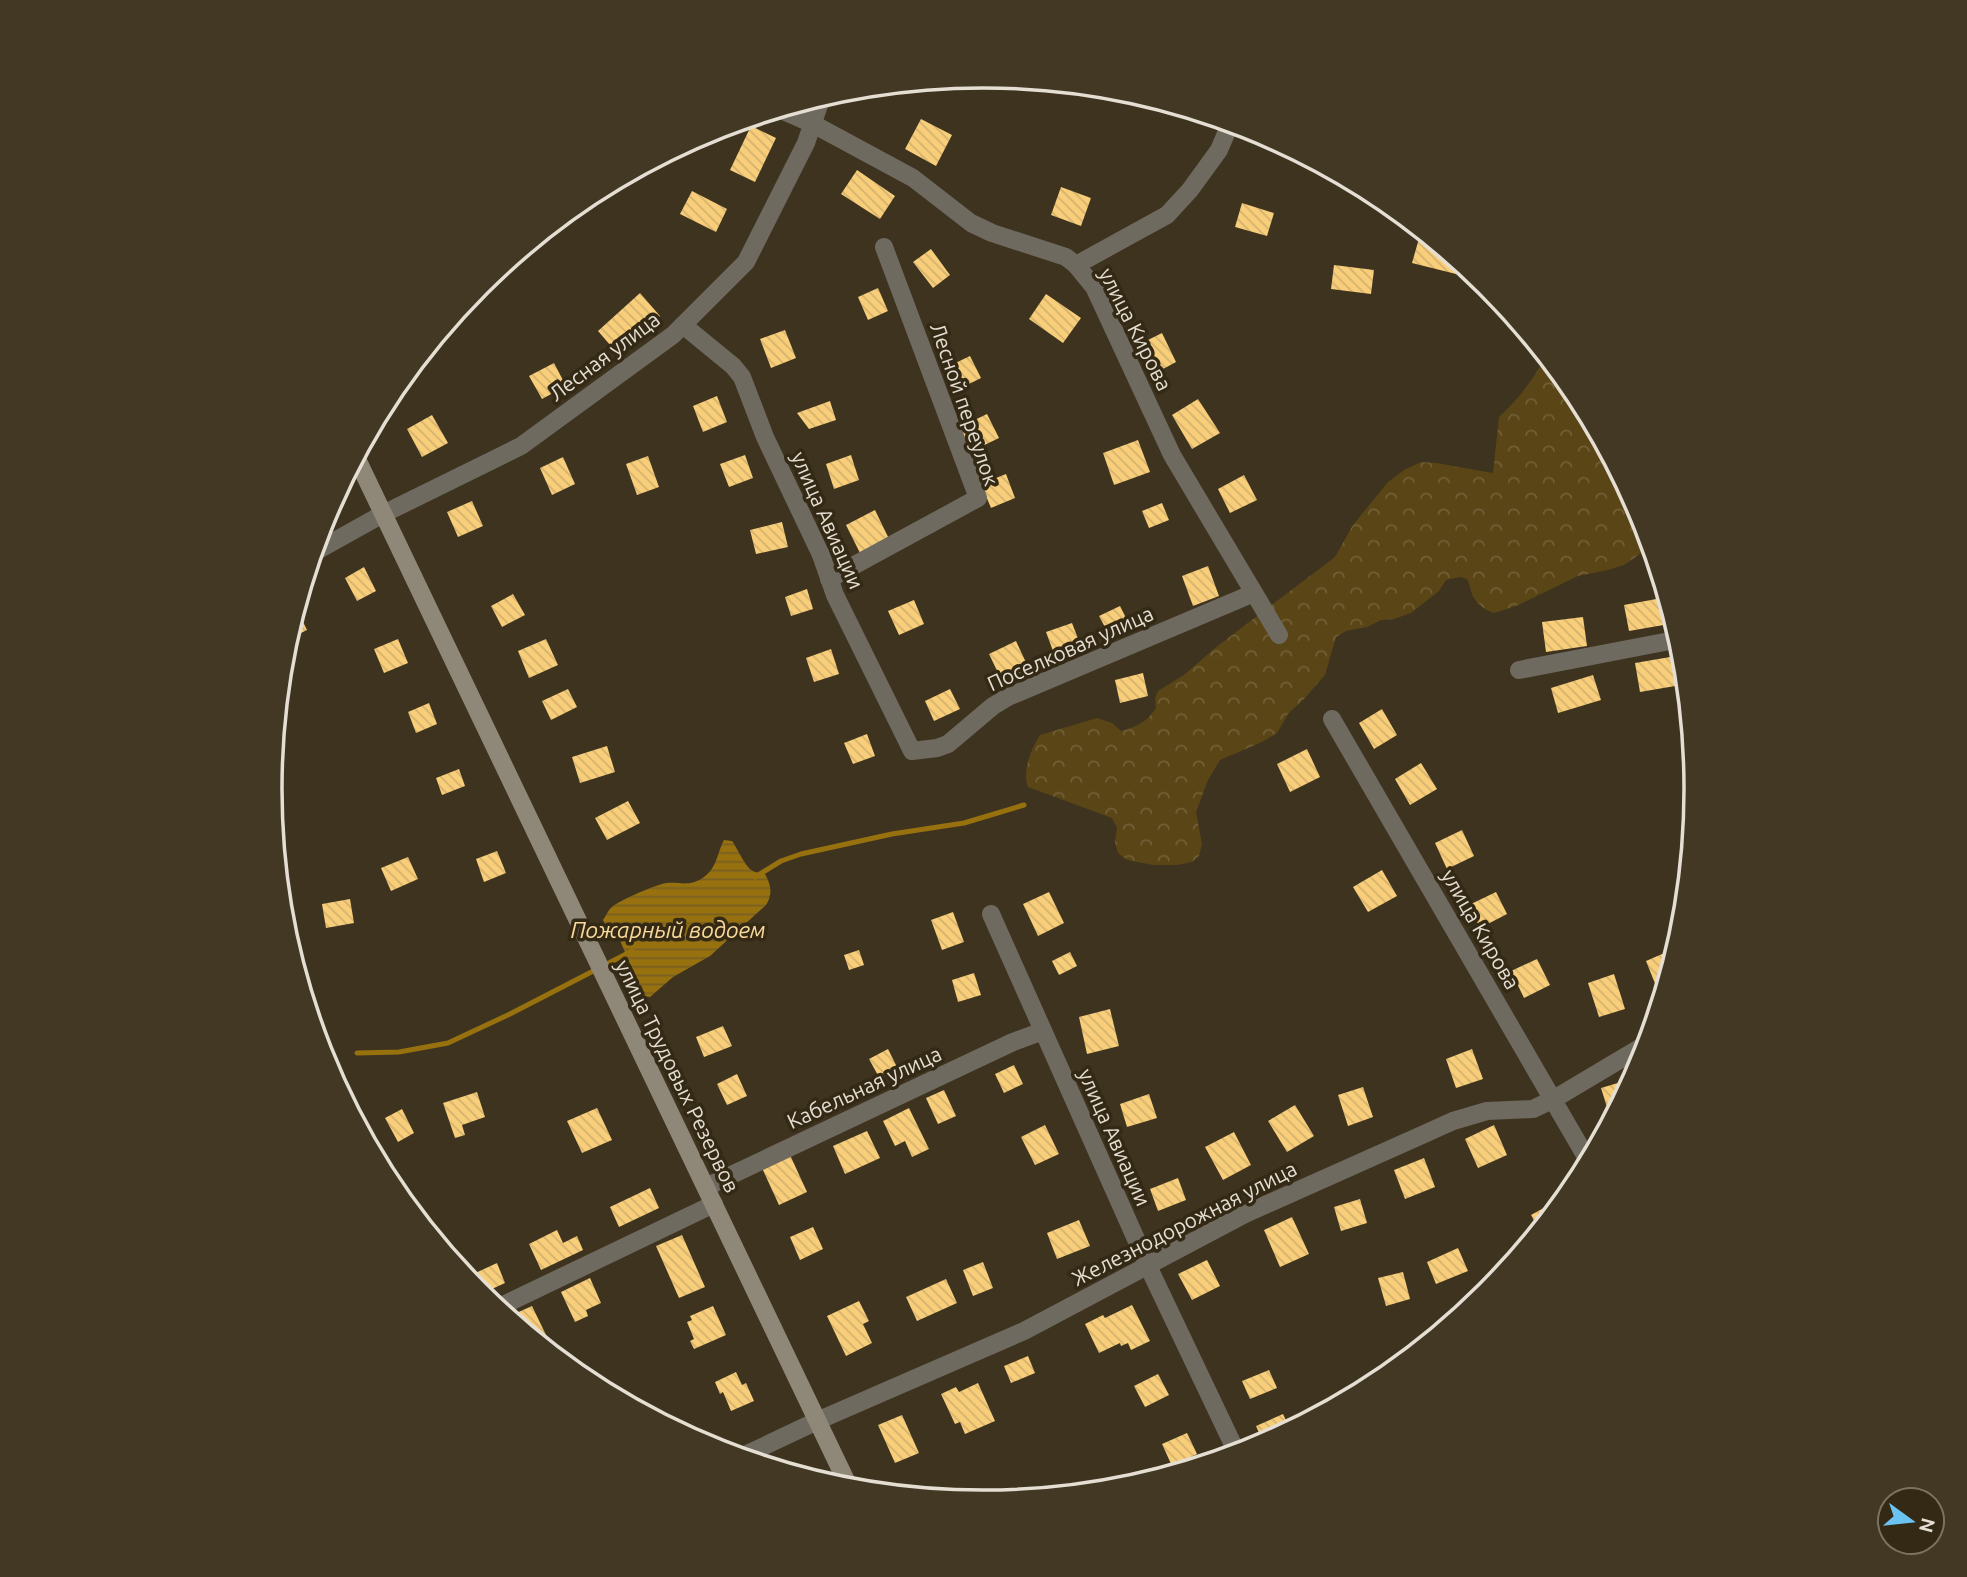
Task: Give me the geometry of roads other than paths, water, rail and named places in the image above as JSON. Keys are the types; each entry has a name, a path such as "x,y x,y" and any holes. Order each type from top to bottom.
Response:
{"main road":[{"name":"улица Трудовых Резервов","path":"361,467 843,1475"}],"street":[{"name":"Лесная улица","path":"327,545 383,514 520,446 673,335 746,262 806,143 818,107"},
{"name":"улица Кирова","path":"791,114 913,178 971,223 992,233 1066,257 1076,265 1094,287 1172,455 1279,635"},
{"path":"1076,265 1167,215 1190,190 1219,150 1227,132"},
{"name":"Лесной переулок","path":"829,579 978,498 884,247"},
{"name":"улица Авиации","path":"683,325 733,366 742,377 765,437 821,555 829,579 912,751"},
{"name":"Поселковая улица","path":"912,751 948,744 993,706 1008,697 1254,593"},
{"path":"1519,670 1669,641"},
{"name":"улица Кирова","path":"1332,719 1583,1152"},
{"name":"улица Авиации","path":"991,914 1148,1266 1232,1443"},
{"name":"Кабельная улица","path":"706,1187 1013,1042 1043,1031"},
{"name":"Железнодорожная улица","path":"754,1451 817,1420 1024,1331 1245,1214 1453,1122 1486,1111 1533,1108 1633,1052"},
{"path":"508,1303 714,1204"}],"water":[{"name":"Пожарный водоем","path":"724,840 732,841 750,869 765,874 770,889 766,905 710,956 673,977 650,997 644,996 618,936 607,928 603,920 612,907 639,893 662,884 690,883 704,877 714,865"}],"waterway":[{"path":"755,877 781,861 801,854 892,834 964,823 1024,805"},
{"path":"357,1053 399,1052 448,1043 632,951"}]}
